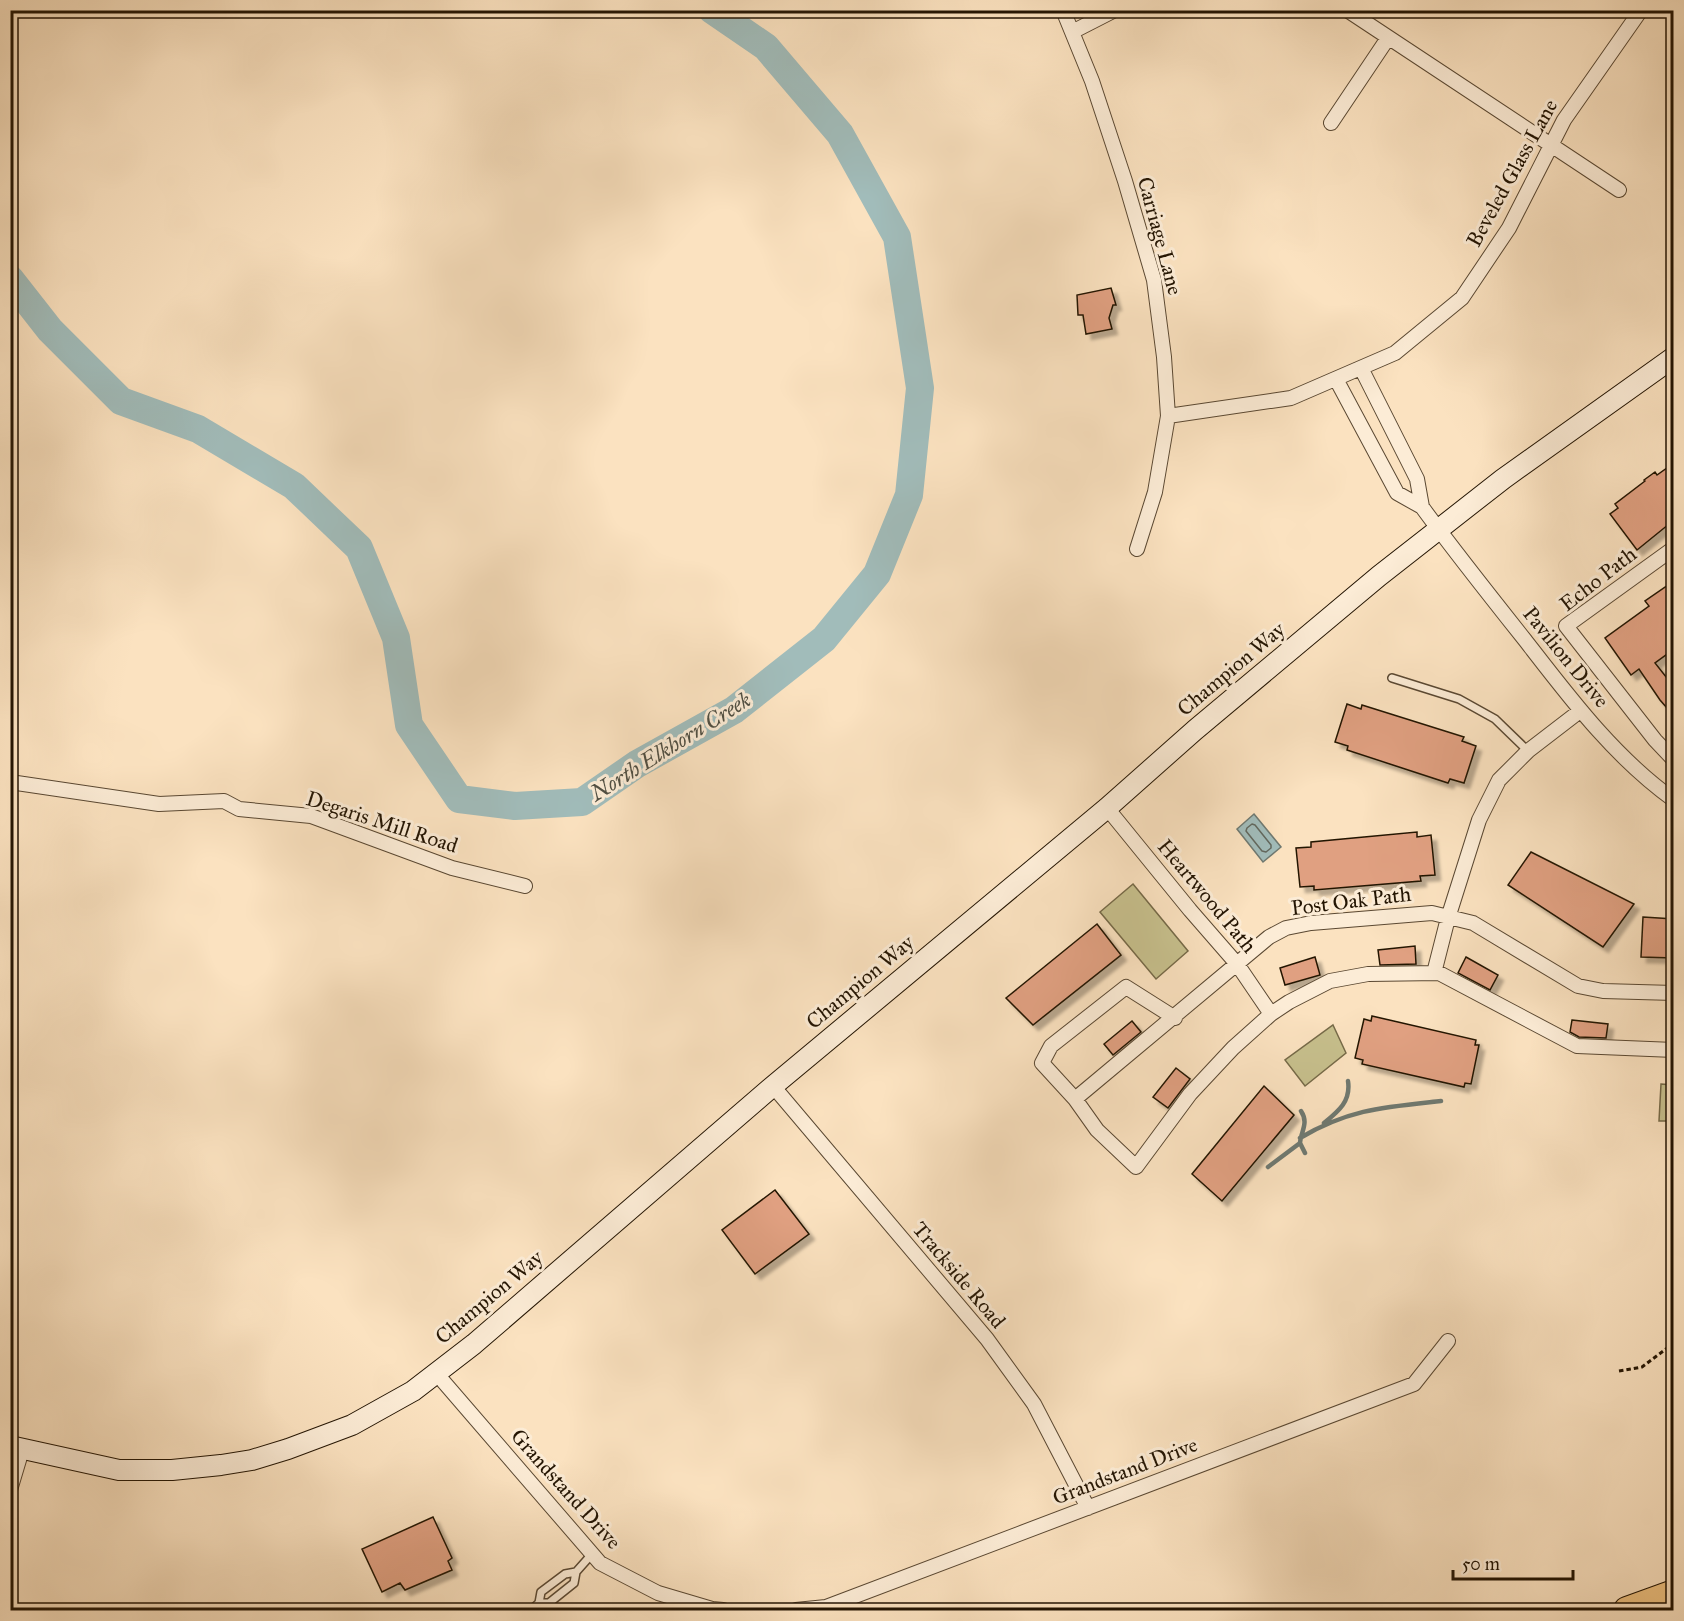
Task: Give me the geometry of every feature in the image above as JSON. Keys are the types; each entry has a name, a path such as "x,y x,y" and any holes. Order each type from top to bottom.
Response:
{"highway":[{"path":"1627,1611 1674,1593"}],"main road":[{"name":"Champion Way","path":"16,1448 119,1470 172,1470 252,1460 352,1425 413,1391 474,1344 773,1086 1107,808 1379,576 1503,478 1674,357"}],"street":[{"name":"Carriage Lane","path":"1063,10 1096,92 1154,280 1164,357 1168,416 1155,492 1137,549"},
{"path":"1072,32 1115,10"},
{"path":"1347,10 1619,190"},
{"name":"Beveled Glass Lane","path":"1168,416 1291,398 1395,353 1462,298 1509,228 1564,120 1641,10"},
{"path":"1331,123 1388,38"},
{"path":"1361,368 1417,479 1422,507"},
{"path":"1336,379 1397,493 1422,507"},
{"name":"Pavilion Drive","path":"1422,507 1580,711 1614,749 1651,783 1674,800"},
{"name":"Echo Path","path":"1674,548 1566,626 1655,740 1674,760"},
{"path":"1434,973 1448,918 1479,820 1499,780 1528,751 1580,711"},
{"name":"Degaris Mill Road","path":"10,782 159,804 224,801 239,809 311,816 452,868 525,886"},
{"name":"Heartwood Path","path":"1107,808 1237,964 1271,1014"},
{"name":"Post Oak Path","path":"1075,1100 1269,937 1286,928 1311,923 1432,913 1473,923 1578,986 1603,991 1674,993"},
{"path":"1174,1018 1126,987 1051,1046 1042,1063 1075,1100 1097,1130 1136,1167 1190,1094 1233,1048 1271,1014 1304,993 1330,981 1368,974 1439,973 1577,1046 1674,1050"},
{"name":"Trackside Road","path":"773,1086 987,1339 1034,1404 1088,1508"},
{"name":"Grandstand Drive","path":"796,1611 826,1607 1414,1384 1448,1341"},
{"name":"Grandstand Drive","path":"436,1373 600,1563 658,1593 712,1610 723,1611"},
{"path":"10,1490 16,1448"}],"lane":[{"path":"1392,678 1459,699 1495,719 1528,751"},
{"path":"539,1603 549,1603 574,1583 576,1572 592,1554"},
{"path":"531,1611 539,1603 541,1592 565,1574 576,1572"}],"path":[{"path":"1619,1371 1642,1367 1674,1342"}],"shaded area":[{"path":"1133,884 1188,951 1156,979 1100,912"},
{"path":"1333,1025 1346,1053 1305,1086 1285,1060"},
{"path":"1661,1084 1673,1085 1673,1121 1659,1121"}],"water":[{"path":"1254,814 1281,847 1263,862 1237,829"}],"building":[{"path":"1111,288 1116,305 1113,305 1109,318 1112,329 1086,334 1083,315 1078,315 1077,295"},
{"path":"1674,463 1674,520 1637,550 1610,514 1618,508 1615,504 1644,480 1655,472 1657,475"},
{"path":"1674,581 1674,649 1655,663 1674,687 1674,716 1639,669 1631,675 1605,638 1649,606 1645,601"},
{"path":"1347,704 1361,709 1362,705 1464,737 1462,741 1476,746 1464,783 1450,779 1448,783 1347,750 1348,746 1335,742"},
{"path":"1417,832 1417,837 1431,835 1435,875 1420,876 1421,881 1314,890 1314,886 1300,887 1296,848 1311,847 1311,842"},
{"path":"1531,852 1634,904 1603,947 1508,885"},
{"path":"1643,917 1674,919 1674,958 1641,957"},
{"path":"1097,924 1121,955 1033,1025 1006,998"},
{"path":"1415,946 1416,964 1380,965 1378,950"},
{"path":"1315,957 1320,975 1285,985 1280,968"},
{"path":"1466,957 1498,975 1490,990 1458,973"},
{"path":"1372,1016 1476,1040 1475,1045 1479,1045 1471,1084 1465,1083 1464,1087 1362,1064 1363,1060 1355,1058 1364,1019 1371,1021"},
{"path":"1572,1020 1608,1024 1606,1038 1579,1037 1570,1032"},
{"path":"1132,1021 1141,1032 1113,1055 1104,1044"},
{"path":"1176,1068 1190,1079 1168,1108 1153,1097"},
{"path":"1264,1086 1294,1115 1222,1201 1192,1174"},
{"path":"775,1190 809,1234 755,1274 722,1230"},
{"path":"433,1517 452,1558 448,1561 452,1570 405,1590 400,1583 382,1592 362,1549"}],"waterway":[{"name":"North Elkhorn Creek","path":"10,279 50,330 121,401 198,429 294,486 359,548 396,638 409,725 459,799 515,806 582,802 637,764 734,710 824,639 877,574 909,495 920,388 897,237 840,134 766,47 712,10"},
{"path":"1324,1123 1339,1110 1346,1100 1348,1081"},
{"path":"1300,1138 1351,1115 1441,1101"},
{"path":"1301,1111 1304,1123 1300,1143 1305,1153"},
{"path":"1268,1167 1300,1143"}]}
